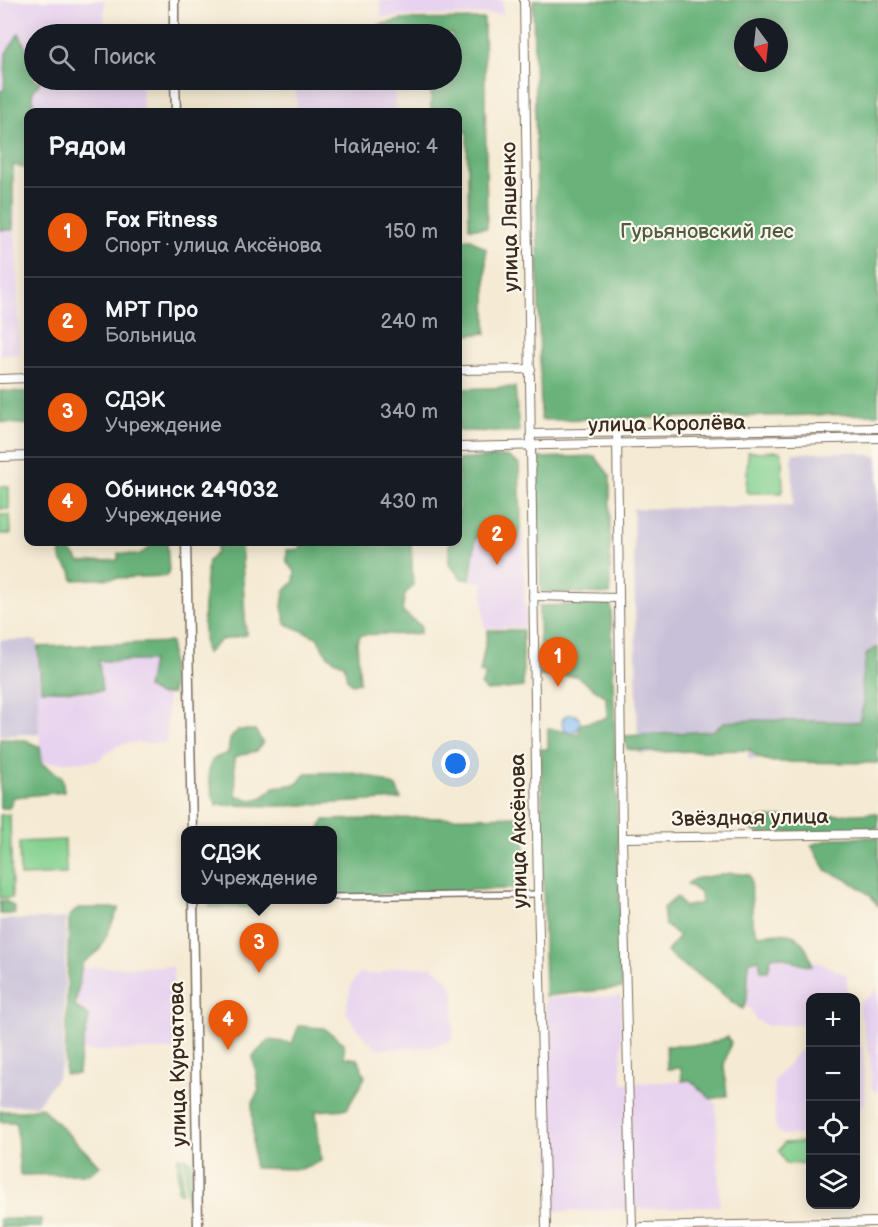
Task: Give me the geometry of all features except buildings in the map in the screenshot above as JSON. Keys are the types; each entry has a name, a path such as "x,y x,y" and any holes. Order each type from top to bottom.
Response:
{"main road":[{"path":"174,0 174,24"},
{"name":"улица Ляшенко","path":"524,0 531,434"},
{"path":"175,90 176,108"},
{"path":"462,370 531,369"},
{"path":"0,379 24,378"},
{"name":"улица Королёва","path":"531,434 878,428"},
{"name":"улица Аксёнова","path":"531,434 546,1227"},
{"path":"617,434 622,838 632,1227"},
{"name":"улица Королёва","path":"462,447 878,438"},
{"path":"0,457 24,456"},
{"path":"186,546 192,826"},
{"path":"533,596 619,598"},
{"name":"Звёздная улица","path":"622,838 878,834"},
{"name":"улица Курчатова","path":"193,904 198,1227"},
{"path":"642,1227 878,1222"}],"street":[{"path":"337,897 538,894"}],"shaded area":[{"path":"0,0 104,0 105,24 24,24 24,90 142,90 143,108 24,108 24,126 13,165 20,354 0,355"},
{"path":"380,0 503,0 503,14 381,17"},
{"path":"296,90 394,90 395,108 297,108"},
{"path":"856,452 878,457 878,757 748,759 748,750 638,754 633,509 793,505 792,453"},
{"path":"523,534 526,627 484,628 483,582 472,581 470,535"},
{"path":"0,640 37,640 39,734 0,735"},
{"path":"167,645 167,743 127,743 117,746 97,761 40,763 37,647"},
{"path":"66,918 63,1061 58,1076 37,1105 0,1106 0,920"},
{"path":"764,939 847,975 847,993 806,993 806,1024 768,1026 756,1020 751,1010 730,993 727,942"},
{"path":"173,966 175,1050 79,1051 77,968"},
{"path":"395,967 433,967 445,977 454,991 453,1040 432,1047 377,1049 358,1030 346,1012 351,985 359,973 379,974"},
{"path":"878,989 878,1093 871,1088 870,1056 860,1013 860,1002"},
{"path":"621,996 622,1083 690,1081 716,1104 720,1206 552,1212 545,998"},
{"path":"806,1042 806,1134 783,1135 778,1132 775,1124 774,1081"},
{"path":"860,1046 862,1047 865,1102 860,1109"}],"green space":[{"name":"Гурьяновский лес","path":"533,0 878,0 878,414 541,420"},
{"path":"484,19 487,228 469,228 467,132 462,131 462,108 431,108 431,90 462,90 462,24 383,24 401,20"},
{"path":"19,33 24,44 24,90 34,90 33,108 24,108 24,168 13,165 13,230 0,230 0,91 4,90 6,53"},
{"path":"471,239 486,249 486,333 462,336 462,240"},
{"path":"515,387 519,432 462,431 462,389"},
{"path":"0,391 24,392 24,425 0,422"},
{"path":"779,451 782,453 783,490 781,493 748,493 746,491 748,452"},
{"path":"507,456 519,464 521,524 518,539 476,537 470,579 462,579 449,564 449,546 462,546 462,460"},
{"path":"595,456 610,476 610,594 541,592 536,458"},
{"path":"0,487 9,487 9,509 0,509"},
{"path":"0,515 10,515 11,534 0,534"},
{"path":"150,546 167,546 169,572 166,576 73,580 71,571 62,562 59,547 68,548 80,562 118,560 118,553 139,555"},
{"path":"217,546 241,546 246,635 221,640 206,654 203,619 205,584 208,561 217,552"},
{"path":"301,546 411,546 413,586 405,594 402,611 421,626 420,633 361,635 357,642 360,682 352,684 347,679 344,664 327,654 317,637 286,624 282,607 284,591 294,582 295,571 287,563 287,550 300,549"},
{"path":"611,604 622,988 545,996 541,749 548,749 548,728 578,735 581,724 607,718 606,697 576,676 540,676 539,606"},
{"path":"488,630 523,630 523,687 487,691 481,685 486,675 480,672"},
{"path":"171,642 172,694 158,695 147,688 152,661 99,661 102,691 41,690 38,647"},
{"path":"878,647 878,763 774,762 759,758 750,750 651,752 627,749 625,736 713,731 725,722 754,720 859,722 864,703 861,683 867,653"},
{"path":"238,730 255,730 263,743 256,751 234,757 236,795 242,798 252,800 261,798 274,787 297,784 306,773 330,772 352,773 384,781 396,787 401,799 285,806 216,805 209,781 209,768 214,759 228,753 230,739"},
{"path":"0,739 25,740 40,747 42,764 62,777 64,792 14,797 9,808 0,808"},
{"path":"878,813 878,828 758,834 751,830 753,820 761,818"},
{"path":"10,814 12,898 0,898 0,815"},
{"path":"524,816 526,888 337,896 337,826 321,826 324,820"},
{"path":"878,837 878,906 871,896 848,880 827,871 811,845 834,838"},
{"path":"65,840 66,874 20,876 19,842"},
{"path":"731,873 750,875 753,922 758,935 779,933 794,936 804,945 812,965 777,956 771,957 768,971 761,971 759,959 750,961 747,997 743,1009 667,952 679,936 665,925 663,908 677,897 684,907 701,903 700,893 687,884 694,879"},
{"path":"0,901 6,901 14,907 15,914 0,914"},
{"path":"210,904 253,904 255,907 210,907"},
{"path":"78,908 119,908 100,949 82,964 75,1007 89,1015 88,1023 78,1074 65,1074 69,917"},
{"path":"299,1026 324,1028 344,1043 344,1057 358,1059 365,1077 347,1109 316,1111 321,1161 301,1169 254,1168 252,1103 259,1090 253,1056 269,1040 292,1043"},
{"path":"728,1037 731,1042 724,1065 727,1096 711,1099 690,1080 682,1081 681,1068 667,1069 666,1046 705,1045"},
{"path":"41,1107 100,1166 89,1174 20,1175 16,1122 0,1122 0,1111 24,1111"},
{"path":"806,1142 806,1163 786,1164 779,1151 784,1143"},
{"path":"178,1157 182,1157 182,1192 178,1192"},
{"path":"185,1157 191,1162 192,1202 187,1202"},
{"path":"0,1219 41,1219 41,1227 0,1227"}],"water":[{"path":"567,714 575,714 580,719 578,730 567,732 562,727 562,719"}],"place":[{"name":"МРТ Про","path":"497,565"},
{"name":"Fox Fitness","path":"558,687"},
{"name":"СДЭК","path":"259,973"},
{"name":"Обнинск 249032","path":"228,1050"}]}
